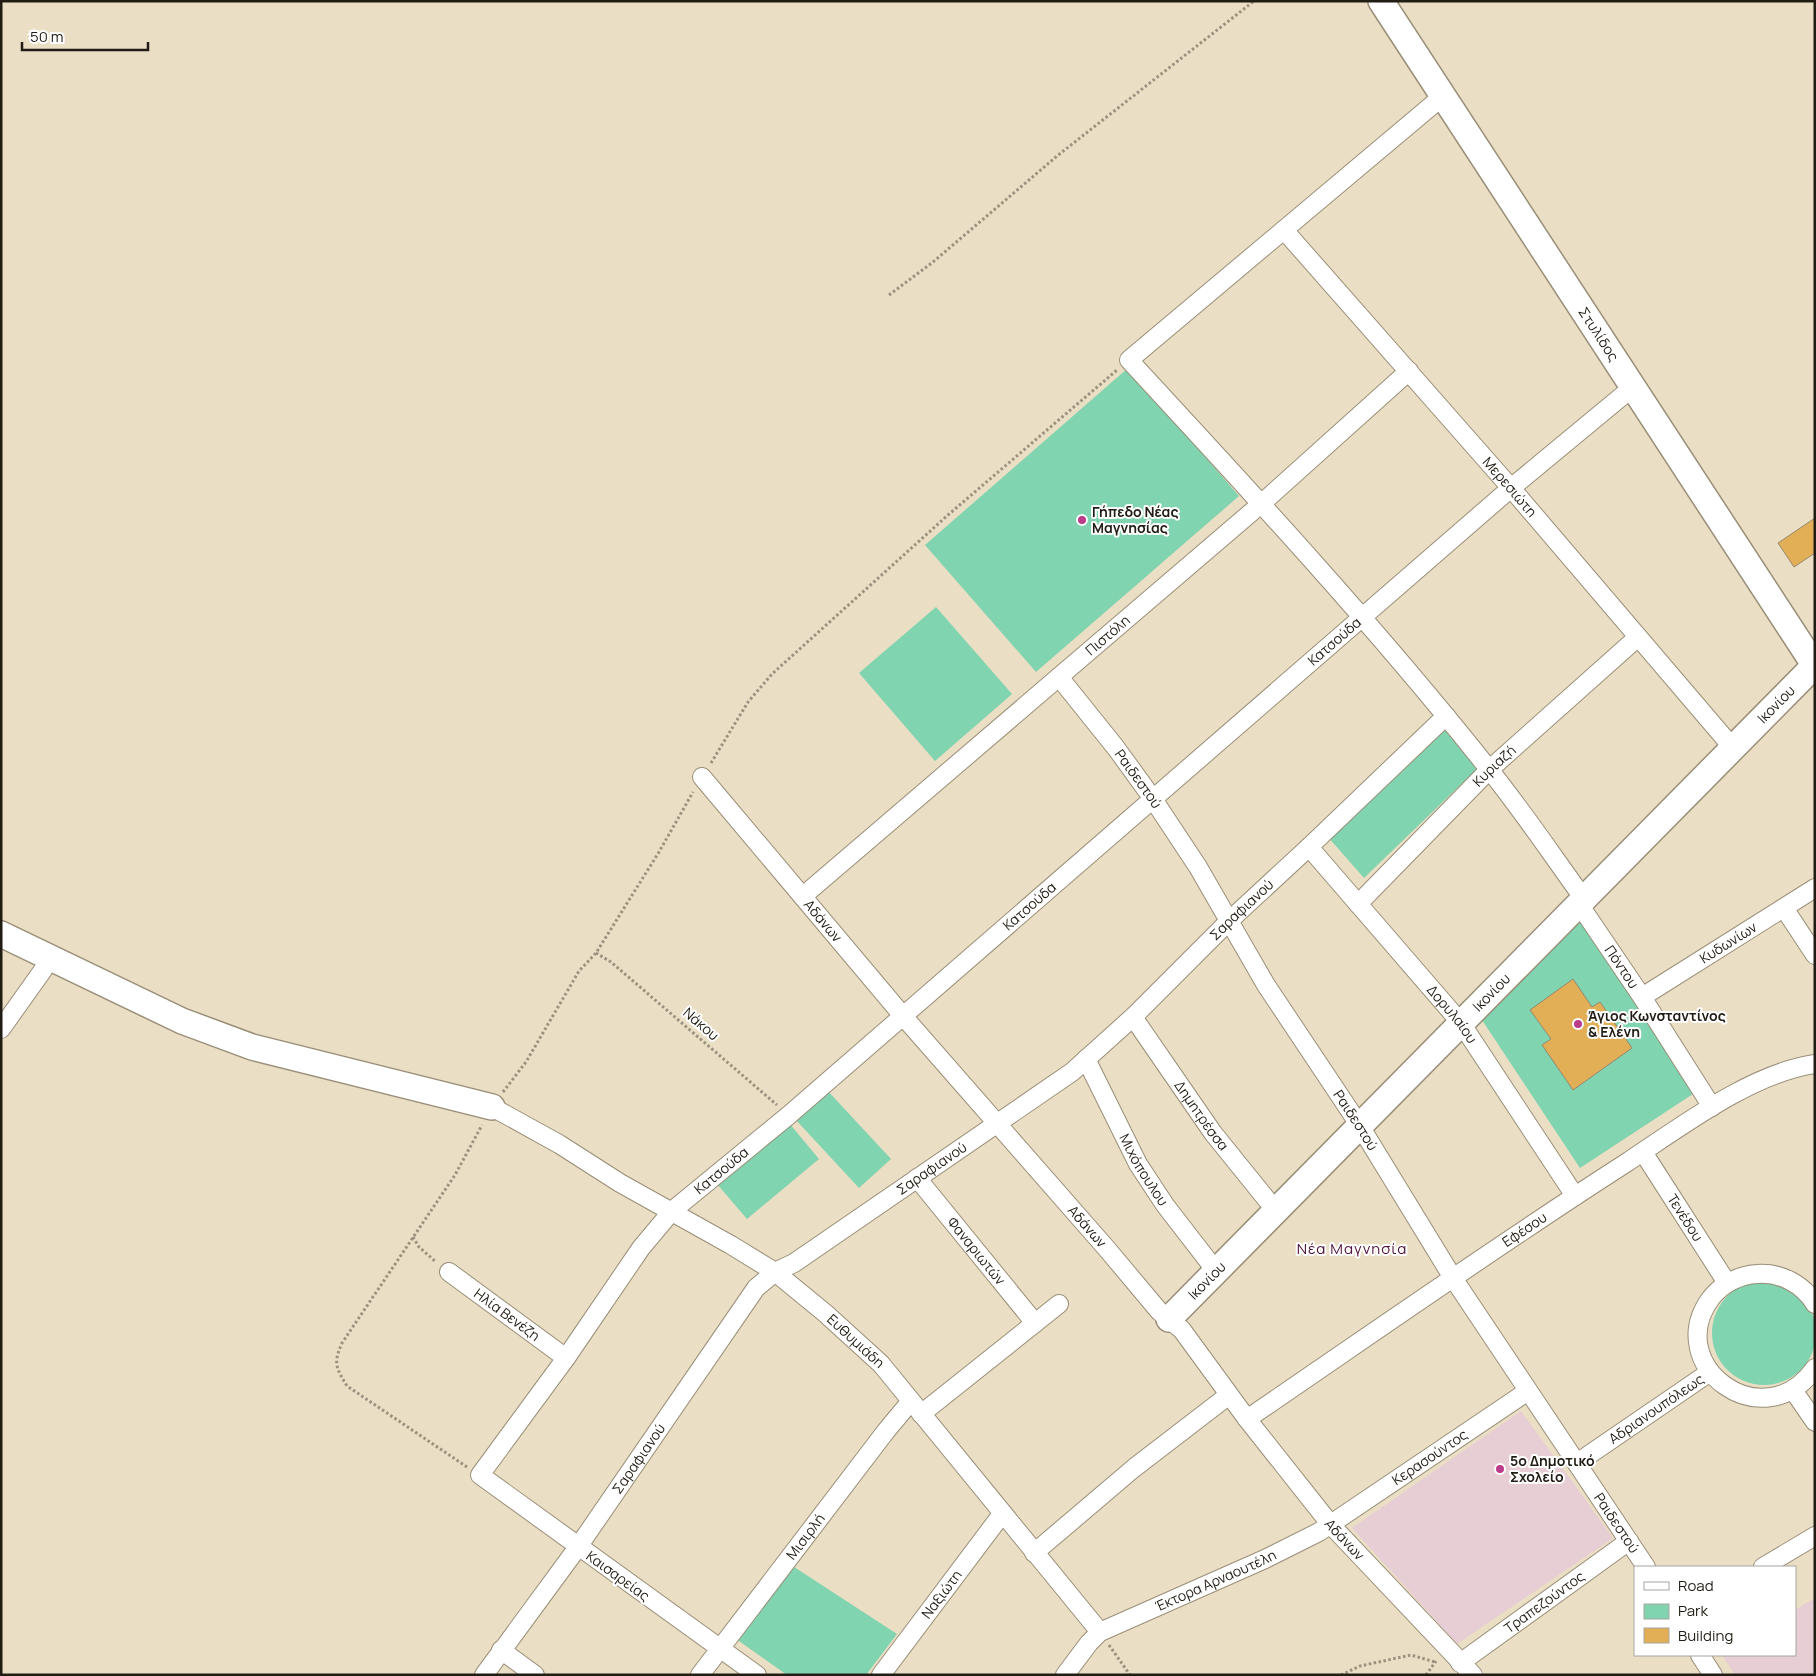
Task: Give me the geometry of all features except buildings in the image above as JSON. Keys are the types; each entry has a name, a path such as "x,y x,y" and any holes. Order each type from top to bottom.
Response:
{"street":[{"name":"Στυλίδος","path":"1381,1 1814,666"},
{"path":"1129,360 1442,96"},
{"name":"Μερεσιώτη","path":"1284,230 1511,488 1733,748"},
{"name":"Πόντου","path":"1129,360 1362,617 1490,770 1582,901 1712,1106"},
{"name":"Πιστόλη","path":"803,896 1261,504 1409,371"},
{"name":"Κατσούδα","path":"480,1476 566,1358 641,1248 672,1212 789,1115 1511,488 1633,387"},
{"name":"Κυριαζή","path":"1358,904 1490,770 1638,636"},
{"name":"Ικονίου","path":"1169,1320 1814,666"},
{"name":"Ραιδεστού","path":"1060,677 1153,799 1198,868 1266,984 1360,1126 1453,1278 1645,1566"},
{"name":"Σαραφιανού","path":"484,1675 578,1546 756,1288 775,1272 794,1263 1065,1078 1133,1017 1229,921 1310,847 1446,716"},
{"name":"Αδάνων","path":"702,777 903,1016 1159,1311 1182,1330 1247,1419 1331,1525 1466,1669"},
{"name":"Δορυλαίου","path":"1310,847 1461,1023 1575,1196"},
{"name":"Κυδωνίων","path":"1642,998 1815,888"},
{"path":"1784,908 1815,955"},
{"path":"1,934 182,1021 252,1047 492,1107"},
{"path":"1,1029 43,970 49,958"},
{"name":"Δημητρέσσα","path":"1133,1017 1212,1133 1276,1211"},
{"name":"Μιχόπουλου","path":"1086,1059 1138,1164 1164,1206 1216,1272"},
{"name":"Εφέσου","path":"1247,1419 1453,1278 1712,1106 1778,1074 1815,1064"},
{"name":"Ευθυμιάδη","path":"492,1107 559,1144 620,1183 775,1272 825,1313 881,1364 1100,1632"},
{"name":"Τενέδου","path":"1643,1152 1727,1283"},
{"name":"Φαναριωτών","path":"917,1178 1035,1324"},
{"name":"Ηλία Βενέζη","path":"449,1272 566,1358"},
{"path":"1814,1303 1802,1288 1778,1276 1752,1274 1727,1283 1710,1300 1700,1323 1700,1348 1705,1364 1710,1372 1725,1387 1748,1397 1774,1397 1793,1390 1815,1368"},
{"name":"Μισιρλή","path":"700,1675 886,1431 916,1407 1035,1324 1059,1304"},
{"name":"Αδριανουπόλεως","path":"1577,1463 1710,1372"},
{"path":"1793,1390 1815,1422"},
{"name":"Κερασούντος","path":"1331,1525 1528,1391"},
{"path":"1034,1553 1134,1468 1230,1396"},
{"name":"Καισαρείας","path":"480,1476 757,1675"},
{"name":"Ναξιώτη","path":"881,1675 1002,1514"},
{"name":"Έκτορα Αρναουτέλη","path":"1100,1632 1301,1542 1331,1525"},
{"path":"1765,1566 1815,1536"},
{"name":"Τραπεζούντος","path":"1466,1669 1629,1541"},
{"path":"1065,1675 1089,1643 1100,1632"},
{"path":"501,1650 535,1675"}],"path":[{"path":"889,295 933,262 1057,156 1254,1"},
{"path":"480,1476 347,1386 337,1370 336,1356 342,1343 455,1175 492,1107 526,1062 579,971 596,953 659,852 748,702 772,674 948,515 1129,360"},
{"name":"Νάκου","path":"596,953 611,962 789,1115"},
{"path":"413,1237 426,1255 449,1272"},
{"path":"1100,1632 1130,1675"},
{"path":"1341,1675 1360,1666 1411,1654 1435,1662"}],"shaded area":[{"name":"5ο Δημοτικό Σχολείο","path":"1521,1411 1613,1538 1457,1644 1352,1528"},
{"path":"1815,1598 1815,1675 1735,1675 1723,1656 1796,1656 1796,1609"}],"green space":[{"name":"Γήπεδο Νέας Μαγνησίας","path":"1128,368 1239,496 1036,672 925,545"},
{"path":"936,607 1012,694 935,761 859,673"},
{"path":"1443,727 1478,768 1364,878 1328,837"},
{"path":"1579,915 1696,1092 1580,1168 1478,1014"},
{"path":"826,1089 891,1159 859,1188 795,1119"},
{"path":"789,1123 819,1159 747,1219 717,1184"},
{"path":"1764,1281 1784,1285 1801,1296 1812,1313 1816,1333 1812,1353 1801,1370 1784,1381 1764,1385 1744,1381 1727,1370 1716,1353 1712,1333 1716,1313 1727,1296 1744,1285"},
{"path":"788,1563 897,1634 866,1675 787,1675 732,1636"}],"place":[{"name":"Γήπεδο Νέας Μαγνησίας","path":"1082,520"},
{"name":"Άγιος Κωνσταντίνος & Ελένη","path":"1578,1024"},
{"name":"5ο Δημοτικό Σχολείο","path":"1500,1469"}],"district":[{"name":"Νέα Μαγνησία","path":"1352,1249"}]}
